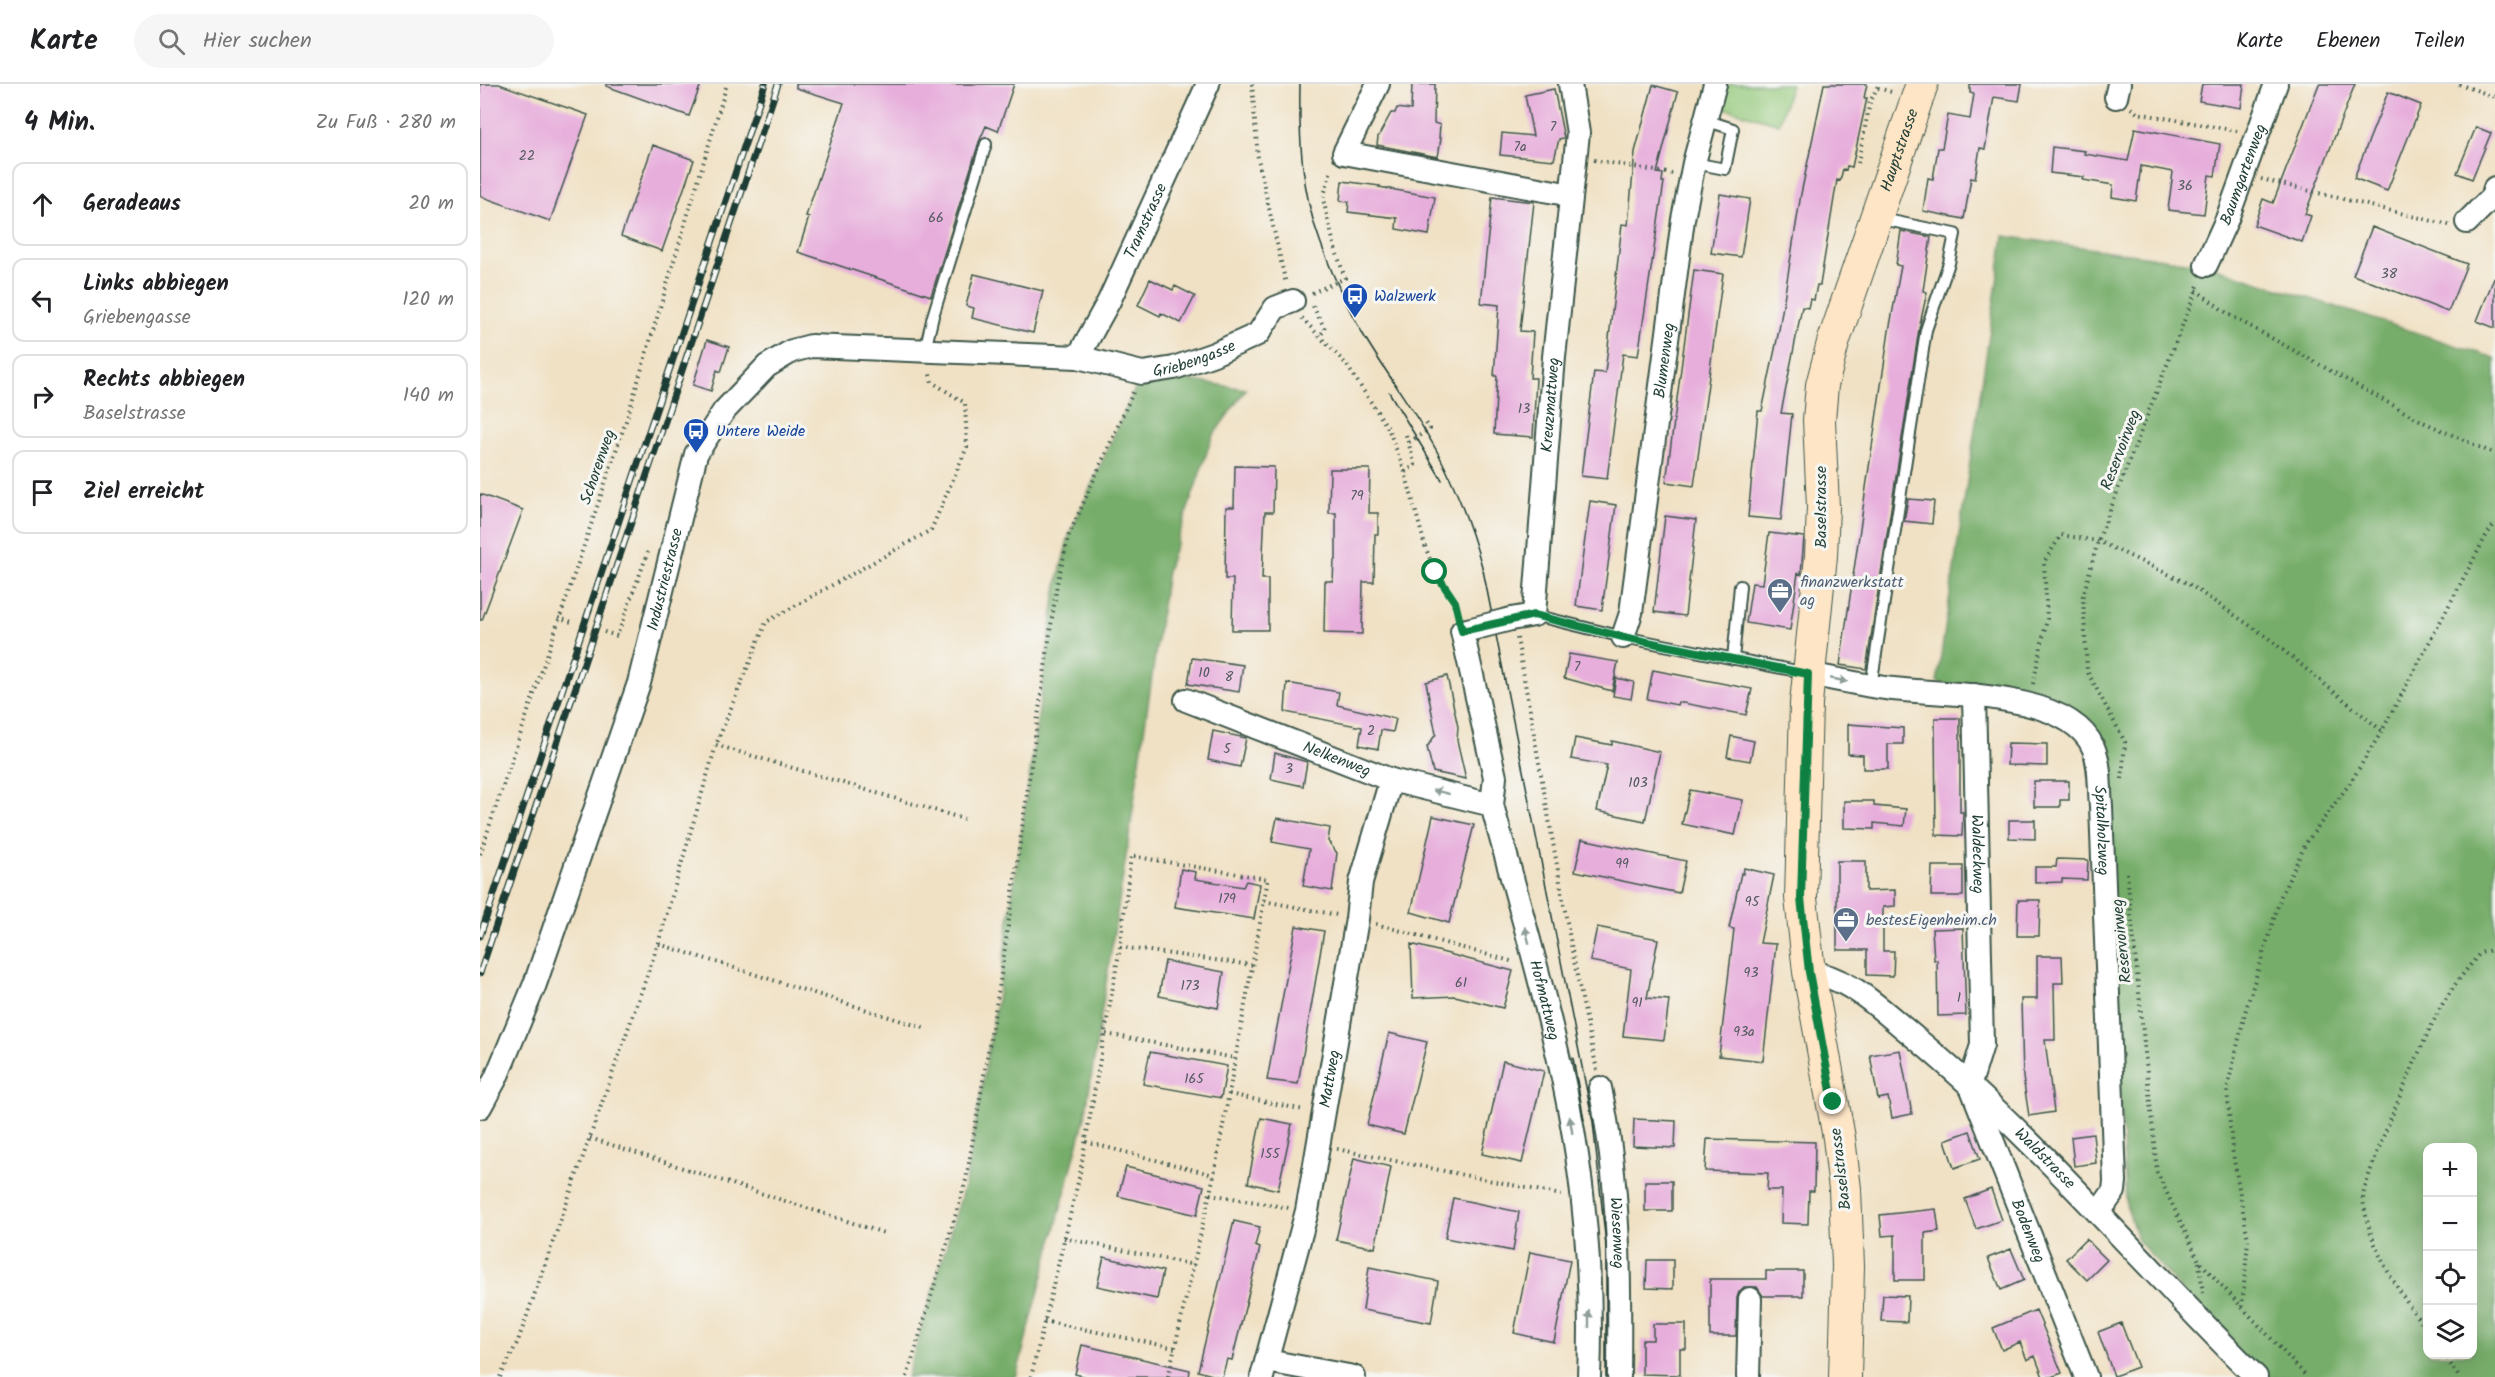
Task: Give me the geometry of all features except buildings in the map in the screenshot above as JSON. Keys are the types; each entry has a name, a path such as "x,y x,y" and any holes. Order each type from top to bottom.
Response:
{"main road":[{"name":"Hauptstrasse","path":"1877,218 1911,89"},
{"name":"Baselstrasse","path":"1845,1377 1848,1266 1845,1189 1839,1138 1809,972 1801,898 1808,674 1821,556 1823,507 1819,420 1822,385 1833,343 1877,218"}],"street":[{"name":"Tramstrasse","path":"1078,357 1109,301 1208,84"},
{"path":"1378,84 1344,153 1571,195"},
{"name":"Kreuzmattweg","path":"1534,615 1554,357 1578,134 1570,84"},
{"name":"Blumenweg","path":"1623,637 1631,613 1683,219 1715,84"},
{"name":"Baumgartenweg","path":"2206,266 2276,84"},
{"path":"2467,222 2492,197 2495,188"},
{"name":"Griebengasse","path":"1078,357 1142,373 1184,364 1214,354 1258,334 1275,308 1303,298"},
{"name":"Industriestrasse","path":"480,1107 496,1078 535,984 639,683 696,454 724,411 767,366 792,351 811,346 1078,357"},
{"path":"1467,630 1534,615"},
{"name":"Hofmattweg","path":"1467,630 1495,777 1492,805 1564,1083 1582,1199 1589,1277 1589,1377"},
{"name":"Spitalholzweg","path":"1808,674 1871,686 1974,695 2029,704 2073,724 2094,747 2101,806 2115,1181 2114,1191 2099,1212"},
{"name":"Waldeckweg","path":"1970,1084 1982,1045 1974,695"},
{"name":"Nelkenweg","path":"1186,700 1391,780 1492,805"},
{"name":"Mattweg","path":"1265,1369 1307,1211 1357,919 1361,882 1391,780"},
{"name":"Waldstrasse","path":"1809,972 1821,973 1848,984 1970,1084 2099,1212 2256,1377"},
{"name":"Bodenweg","path":"1970,1084 2086,1377"},
{"name":"Wiesenweg","path":"1600,1088 1607,1121 1617,1216 1619,1377"},
{"path":"1748,1377 1750,1299"},
{"path":"1265,1369 1354,1377"}],"lane":[{"path":"1693,171 1725,169 1733,129 1705,120"},
{"path":"925,350 933,316 986,144"},
{"path":"1871,686 1926,330 1949,263 1955,234 1877,218"},
{"path":"1733,659 1740,586"},
{"path":"1534,615 1623,637 1808,674"}],"path":[{"name":"Schorenweg","path":"480,854 627,418 727,84"},
{"path":"1252,84 1258,159 1280,260 1325,329 1319,337"},
{"path":"2458,84 2495,97"},
{"path":"1858,163 1870,102 1879,86 1911,89"},
{"path":"2117,91 2137,113 2257,135"},
{"path":"1303,298 1345,278 1323,200 1334,162 1344,153"},
{"path":"1575,157 1693,171"},
{"path":"2243,174 2445,226 2467,222"},
{"name":"Reservoirweg","path":"2122,786 2125,742 2087,671 2083,596 2098,541 2206,266"},
{"path":"2196,290 2228,314 2423,422 2495,454"},
{"path":"1303,298 1305,323 1346,364 1395,441 1425,546 1435,572 1455,602 1467,630"},
{"path":"500,1377 518,1341 658,944 716,745 766,622 931,530 967,447 965,402 932,382 925,350"},
{"path":"907,1377 966,1180 1001,971 1057,584 1069,535 1142,373"},
{"path":"1409,442 1430,429 1426,423"},
{"path":"1405,472 1415,465 1406,435"},
{"path":"2241,1307 2248,1240 2232,1148 2227,1089 2241,1032 2281,896 2306,843 2350,783 2382,731 2486,536 2495,524"},
{"path":"2029,704 2047,619 2044,562 2061,535 2098,541 2187,583 2267,637 2382,731"},
{"path":"604,632 617,636 649,550"},
{"path":"1534,615 1516,635 1573,956 1600,1088"},
{"path":"558,618 572,622"},
{"path":"716,745 964,819"},
{"path":"1031,1377 1086,1142 1120,947 1131,856 1268,879 1214,1175 1168,1377"},
{"name":"Reservoirweg","path":"2126,866 2157,1172 2199,1261 2307,1377"},
{"path":"1264,901 1357,919 1536,968"},
{"path":"658,944 924,1028"},
{"path":"1120,947 1252,965"},
{"path":"2423,1326 2402,1297 2374,1241 2363,1195 2381,1143 2444,1001 2480,952 2495,950"},
{"path":"1106,1034 1235,1058"},
{"path":"1229,1094 1323,1114"},
{"path":"590,1138 884,1233"},
{"path":"1086,1142 1214,1175"},
{"path":"1318,1145 1582,1199"},
{"path":"1210,1194 1307,1211"},
{"path":"1065,1238 1194,1265"},
{"path":"1044,1321 1175,1348"},
{"path":"2447,1359 2459,1377"}],"green space":[{"path":"1728,84 1791,84 1779,124 1721,107"},
{"path":"2004,236 2206,265 2495,358 2495,1377 2256,1377 2137,1239 2126,1203 2105,789 2080,719 1937,682"},
{"path":"1142,373 1246,389 1212,437 1167,571 1128,844 1085,1117 1016,1377 907,1377 966,1180 1000,982 1057,584 1069,535"}],"tram line":[{"path":"1300,84 1302,164 1309,203 1325,253 1357,325 1439,455 1464,511 1483,570 1593,1122 1606,1245 1606,1377"},
{"path":"1389,392 1442,480"},
{"path":"1573,1058 1584,1120"}],"railway":[{"path":"480,936 765,84"},
{"path":"480,973 778,84"}],"place":[{"name":"Walzwerk","path":"1355,319"},
{"name":"Untere Weide","path":"696,454"},
{"name":"finanzwerkstatt ag","path":"1780,614"},
{"name":"bestesEigenheim.ch","path":"1846,943"}],"route":[{"path":"1435,572 1455,602 1462,631 1534,615 1623,637 1808,674 1801,898 1809,972 1833,1102"}]}
